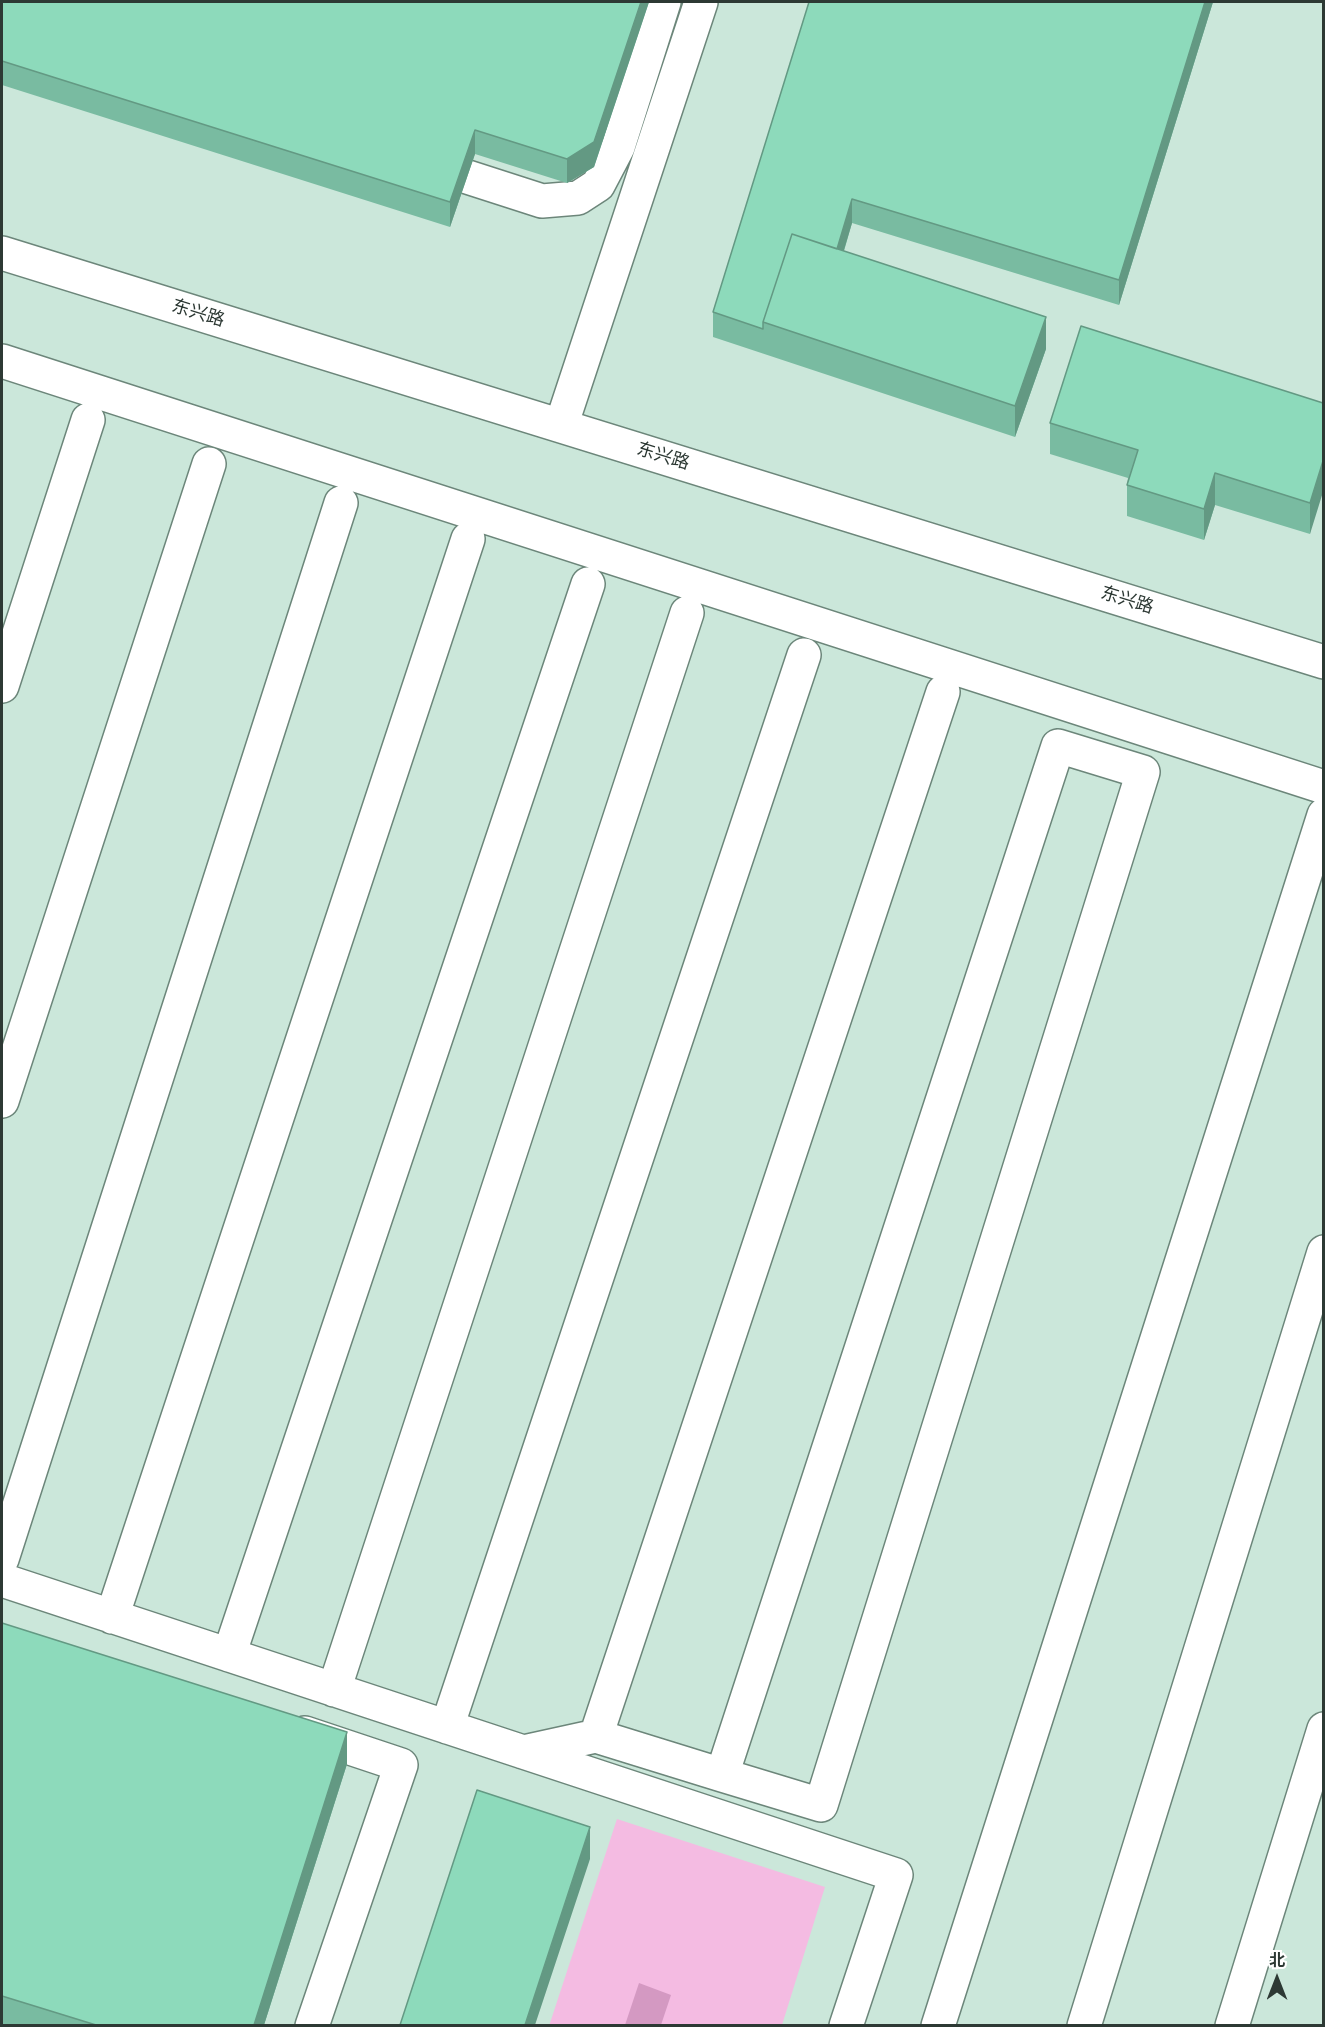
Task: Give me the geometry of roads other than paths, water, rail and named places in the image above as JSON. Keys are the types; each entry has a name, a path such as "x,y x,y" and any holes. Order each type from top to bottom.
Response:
{"street":[{"path":"393,154 542,201 578,198 598,185 618,147 664,2"},
{"path":"561,426 702,2"},
{"path":"461,175 471,142"},
{"name":"东兴路","path":"2,253 1323,662"},
{"path":"2,362 1323,786"},
{"path":"2,686 88,420"},
{"path":"2,1101 209,464"},
{"path":"2,1559 341,503"},
{"path":"112,1617 468,539"},
{"path":"229,1655 588,584"},
{"path":"334,1690 687,613"},
{"path":"447,1727 804,656"},
{"path":"596,1736 943,692"},
{"path":"523,1752 596,1736 722,1775 821,1805 1143,772 1058,746 722,1775"},
{"path":"938,2025 1323,815"},
{"path":"1084,2025 1323,1252"},
{"path":"2,1580 896,1875 846,2025"},
{"path":"279,1725 401,1765 312,2025"},
{"path":"1232,2025 1323,1730"}]}
